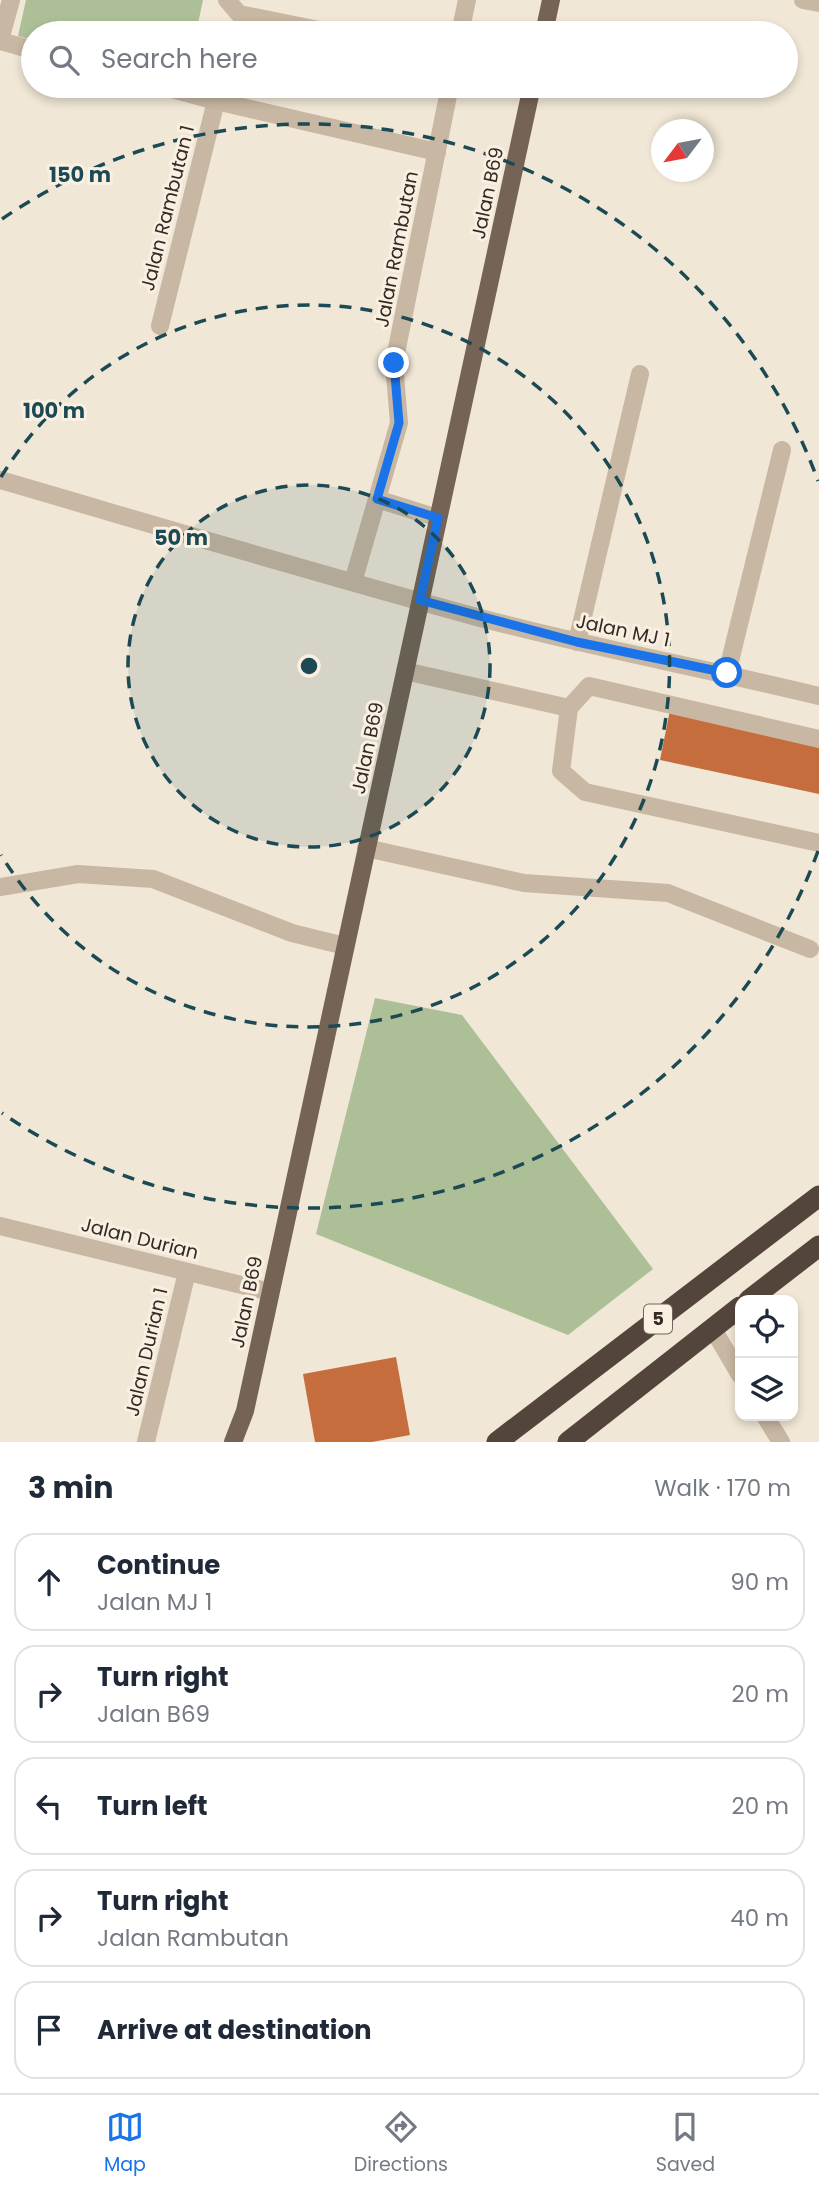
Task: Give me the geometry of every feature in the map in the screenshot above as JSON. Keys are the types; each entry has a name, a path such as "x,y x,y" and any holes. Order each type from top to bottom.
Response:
{"highway":[{"name":"5","path":"497,1442 819,1196"},
{"path":"755,1295 819,1246"},
{"name":"5","path":"568,1442 735,1311"}],"main road":[{"path":"547,21 551,0"},
{"name":"Jalan B69","path":"243,1418 529,98"},
{"path":"233,1442 243,1418"},
{"path":"242,1442 243,1418"}],"street":[{"path":"11,0 0,41 21,47"},
{"path":"227,0 239,14 274,21"},
{"path":"463,21 467,0"},
{"path":"803,0 819,4"},
{"path":"204,98 437,152"},
{"name":"Jalan Rambutan","path":"353,582 399,423 394,363 448,98"},
{"name":"Jalan Rambutan 1","path":"160,326 215,101"},
{"path":"577,642 640,374"},
{"path":"727,673 782,450"},
{"name":"Jalan MJ 1","path":"0,480 353,582 577,642 727,673 819,696"},
{"path":"377,499 438,518"},
{"path":"405,671 569,708"},
{"path":"819,739 589,686 569,708 561,771 585,792 819,843"},
{"path":"366,848 524,883 668,893 810,949"},
{"path":"0,887 78,874 153,879 292,933 345,946"},
{"name":"Jalan Durian","path":"0,1226 270,1292"},
{"name":"Jalan Durian 1","path":"146,1442 187,1272"},
{"path":"713,1329 735,1366"},
{"path":"768,1421 781,1442"}],"green space":[{"path":"26,0 203,0 199,21 21,21"},
{"path":"375,998 462,1015 653,1269 568,1335 316,1234"}],"building":[{"path":"670,710 819,742 819,794 660,760"},
{"path":"396,1357 410,1435 372,1442 315,1442 303,1374"}],"route":[{"path":"394,363 399,423 377,499 438,518 420,600 577,642 727,673"}]}
